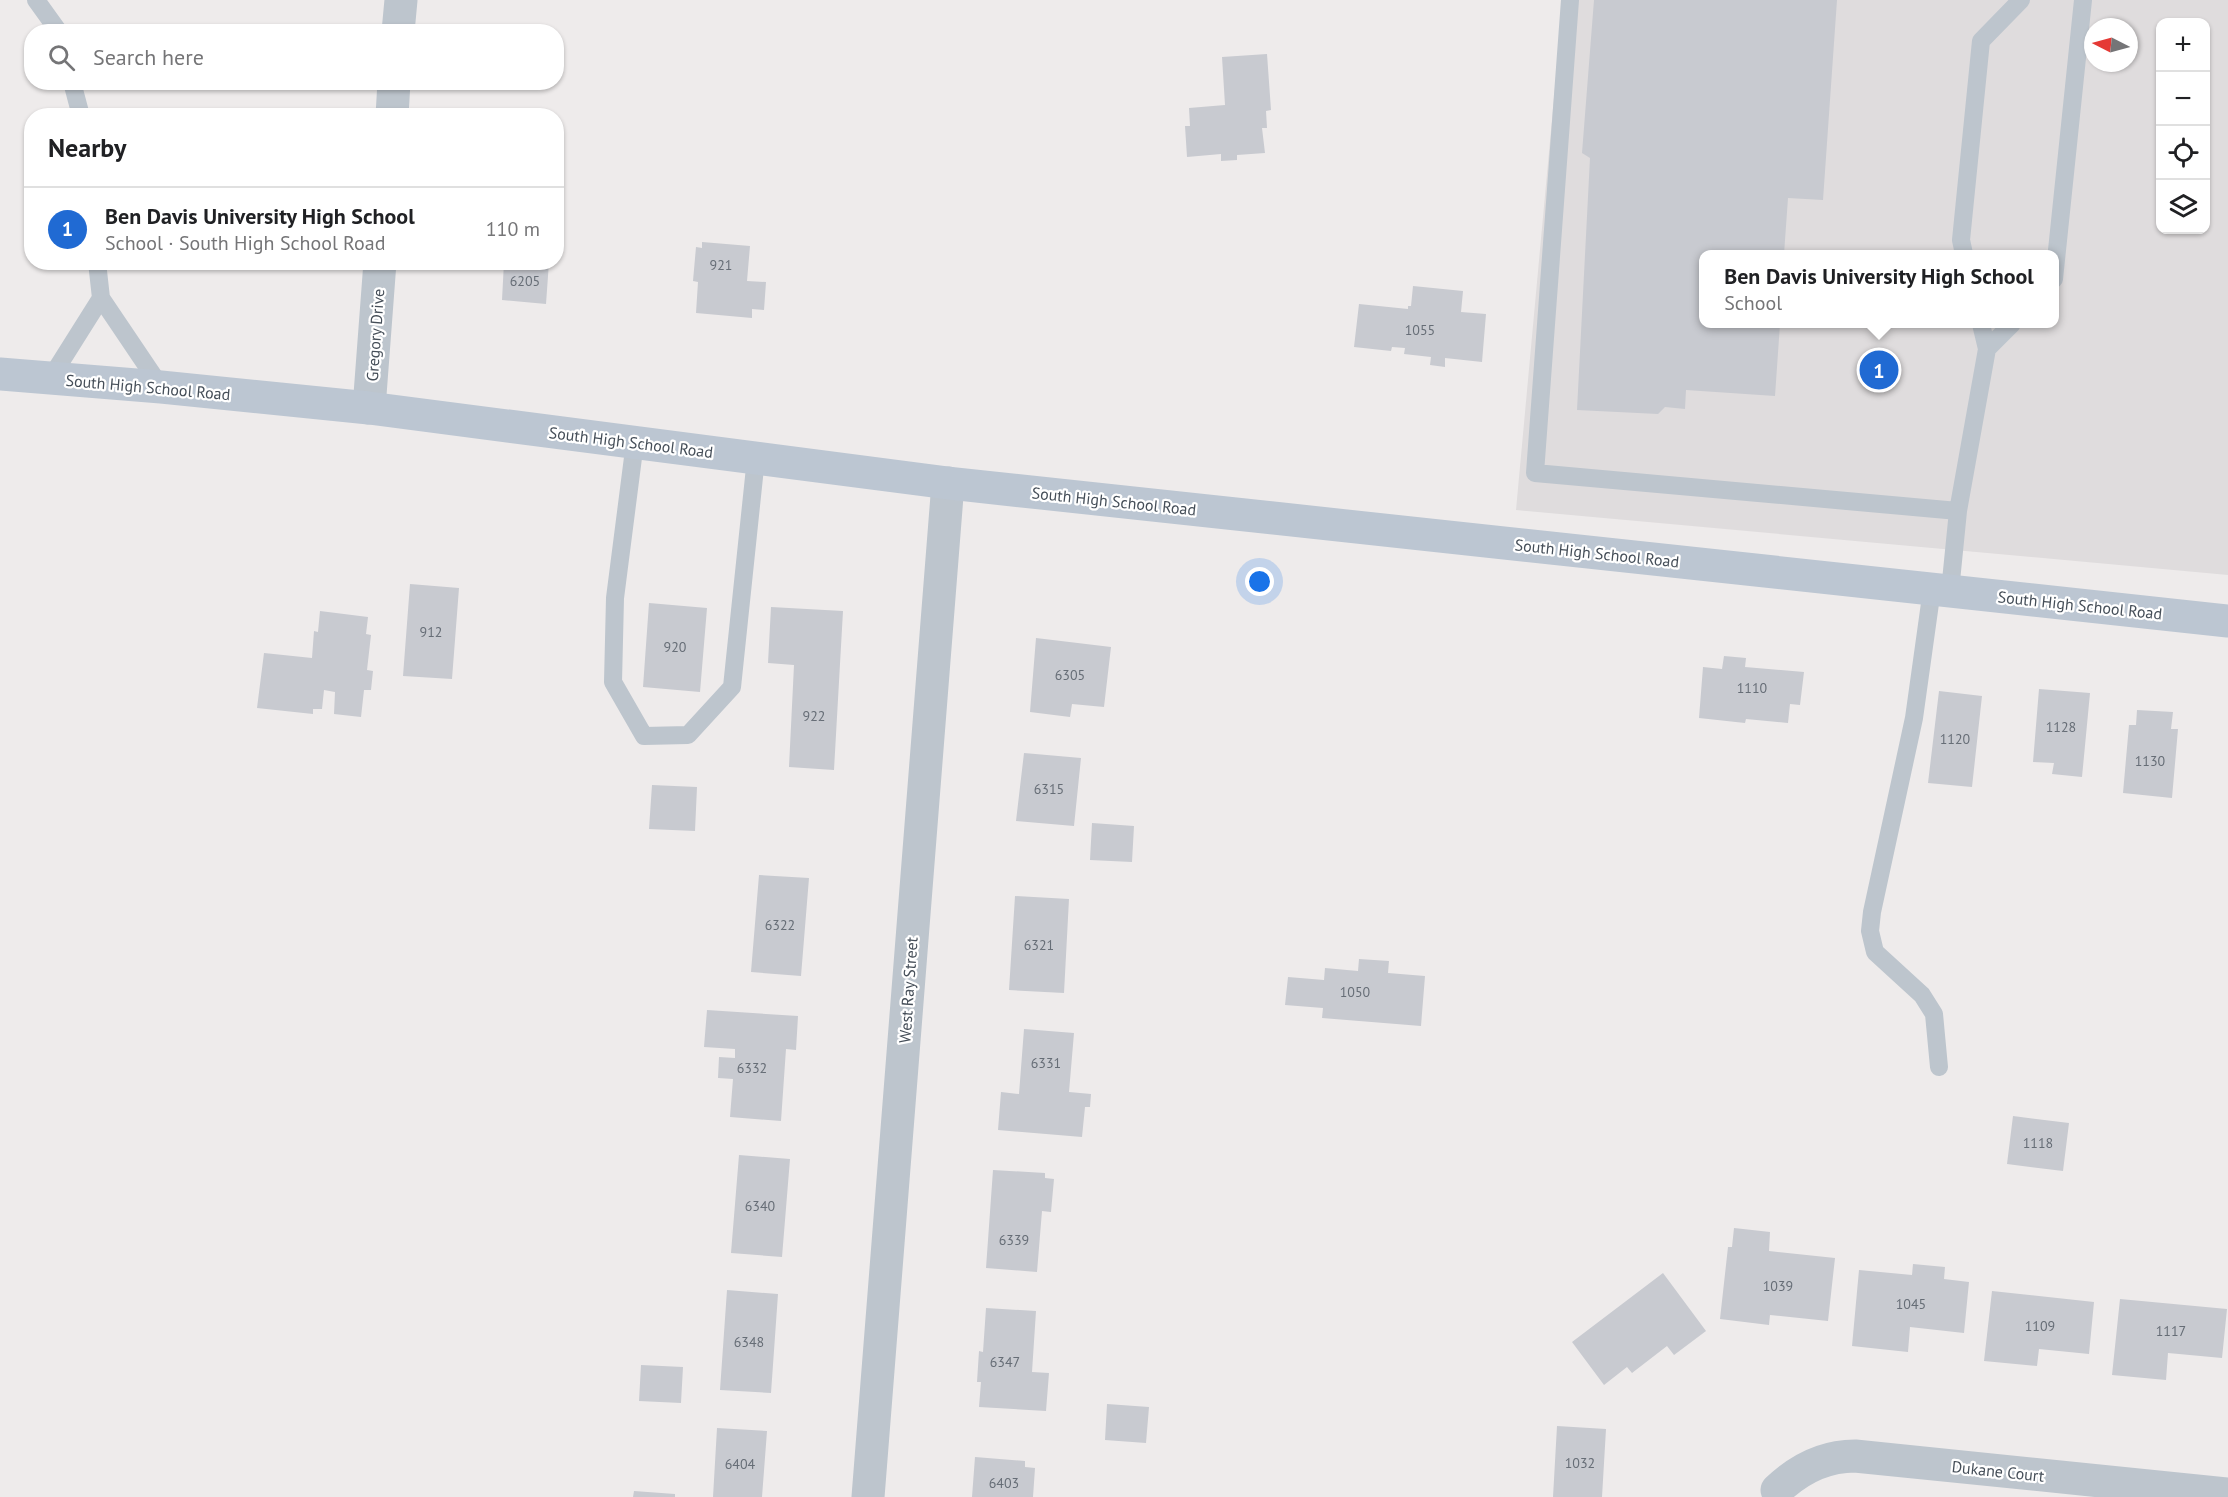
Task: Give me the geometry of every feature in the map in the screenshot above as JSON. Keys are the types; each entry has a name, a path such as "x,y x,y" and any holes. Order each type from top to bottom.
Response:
{"street":[{"path":"399,24 401,0"},
{"path":"392,108 394,90"},
{"name":"Gregory Drive","path":"369,408 379,270"},
{"name":"South High School Road","path":"0,374 161,387 369,408 948,483 2228,621"},
{"name":"West Ray Street","path":"868,1497 948,483"},
{"name":"Dukane Court","path":"1777,1490 1790,1478 1820,1461 1855,1456 2228,1494"}],"lane":[{"path":"36,0 52,24"},
{"path":"1570,0 1535,472 1958,511"},
{"path":"1963,250 1961,240 1981,41 2021,0"},
{"path":"2058,250 2083,0"},
{"path":"74,90 79,108"},
{"path":"98,270 101,298 161,387"},
{"path":"50,378 101,298"},
{"path":"1939,1067 1934,1014 1922,995 1875,952 1870,931 1872,912 1958,511 1988,349 1982,328"},
{"path":"1988,349 2008,328"},
{"path":"635,442 615,598 613,682 644,736 688,735 732,687 756,458"}],"shaded area":[{"path":"1563,0 2228,0 2228,575 1516,510"}],"building":[{"path":"1594,0 1837,0 1823,200 1788,198 1784,250 1699,250 1699,328 1780,328 1775,396 1686,390 1685,409 1665,407 1658,414 1577,410 1590,158 1582,153"},
{"path":"1267,54 1271,110 1266,111 1267,128 1262,128 1265,153 1237,155 1237,160 1221,161 1221,154 1187,157 1185,126 1190,126 1189,108 1225,105 1222,57"},
{"path":"702,242 750,246 747,281 766,282 764,310 752,309 752,318 696,313 698,282 693,281 696,247 702,248"},
{"path":"504,270 548,270 546,304 502,300"},
{"path":"1413,286 1463,291 1461,312 1486,314 1482,362 1445,358 1445,367 1430,365 1431,357 1404,354 1405,348 1392,347 1391,351 1354,347 1359,304 1408,309 1408,306 1411,306"},
{"path":"410,584 459,588 452,679 403,676"},
{"path":"649,603 707,608 700,692 643,687"},
{"path":"771,607 843,611 834,770 789,767 794,665 768,663"},
{"path":"320,611 368,617 366,634 371,635 367,670 373,671 371,690 364,690 361,717 334,714 335,692 324,690 322,709 313,709 313,714 257,708 264,653 312,658 314,631 318,632"},
{"path":"1036,638 1111,647 1104,707 1072,704 1070,717 1030,712"},
{"path":"1724,656 1746,658 1745,667 1804,672 1800,705 1790,704 1788,723 1746,719 1745,723 1699,718 1703,667 1722,669"},
{"path":"2039,689 2090,693 2082,777 2052,774 2054,763 2033,762"},
{"path":"1939,691 1982,696 1972,787 1928,783"},
{"path":"2137,710 2173,712 2171,729 2178,729 2172,798 2123,793 2129,725 2136,725"},
{"path":"1024,753 1081,758 1074,826 1016,821"},
{"path":"652,785 697,787 695,831 649,829"},
{"path":"1092,823 1134,826 1132,862 1090,860"},
{"path":"759,875 809,878 801,976 751,972"},
{"path":"1015,896 1069,899 1064,993 1009,990"},
{"path":"1359,959 1389,961 1388,973 1425,976 1421,1026 1322,1018 1323,1008 1285,1005 1288,977 1324,980 1325,968 1358,971"},
{"path":"707,1010 798,1016 796,1050 786,1049 781,1121 730,1117 733,1079 718,1078 719,1057 735,1058 735,1049 704,1047"},
{"path":"1024,1029 1074,1033 1069,1092 1091,1094 1090,1107 1085,1107 1082,1137 998,1130 1001,1092 1019,1094"},
{"path":"2013,1116 2069,1123 2063,1171 2007,1164"},
{"path":"739,1155 790,1159 782,1257 731,1253"},
{"path":"993,1170 1045,1173 1045,1178 1054,1179 1051,1212 1042,1211 1037,1272 986,1268"},
{"path":"1734,1228 1770,1232 1769,1251 1835,1258 1828,1321 1770,1315 1769,1325 1720,1319 1728,1247 1732,1247"},
{"path":"1913,1264 1945,1267 1944,1279 1969,1282 1964,1333 1910,1327 1908,1352 1852,1346 1859,1270 1912,1275"},
{"path":"1663,1273 1706,1331 1674,1355 1667,1346 1632,1373 1627,1367 1604,1385 1572,1342"},
{"path":"727,1290 778,1294 771,1393 720,1390"},
{"path":"1992,1291 2094,1302 2089,1354 2039,1349 2037,1366 1984,1361"},
{"path":"2120,1299 2227,1309 2222,1358 2168,1353 2166,1380 2112,1375"},
{"path":"986,1308 1036,1311 1032,1372 1049,1373 1046,1411 979,1407 981,1382 977,1382 979,1351 983,1352"},
{"path":"641,1365 683,1367 681,1403 639,1401"},
{"path":"1107,1404 1149,1407 1146,1443 1105,1440"},
{"path":"1557,1426 1606,1429 1602,1497 1553,1497"},
{"path":"717,1428 767,1431 762,1497 713,1497"},
{"path":"975,1457 1025,1461 1025,1467 1035,1468 1033,1497 972,1497"},
{"path":"634,1491 675,1494 675,1497 633,1497"}],"place":[{"name":"Ben Davis University High School","path":"1879,370"}]}
